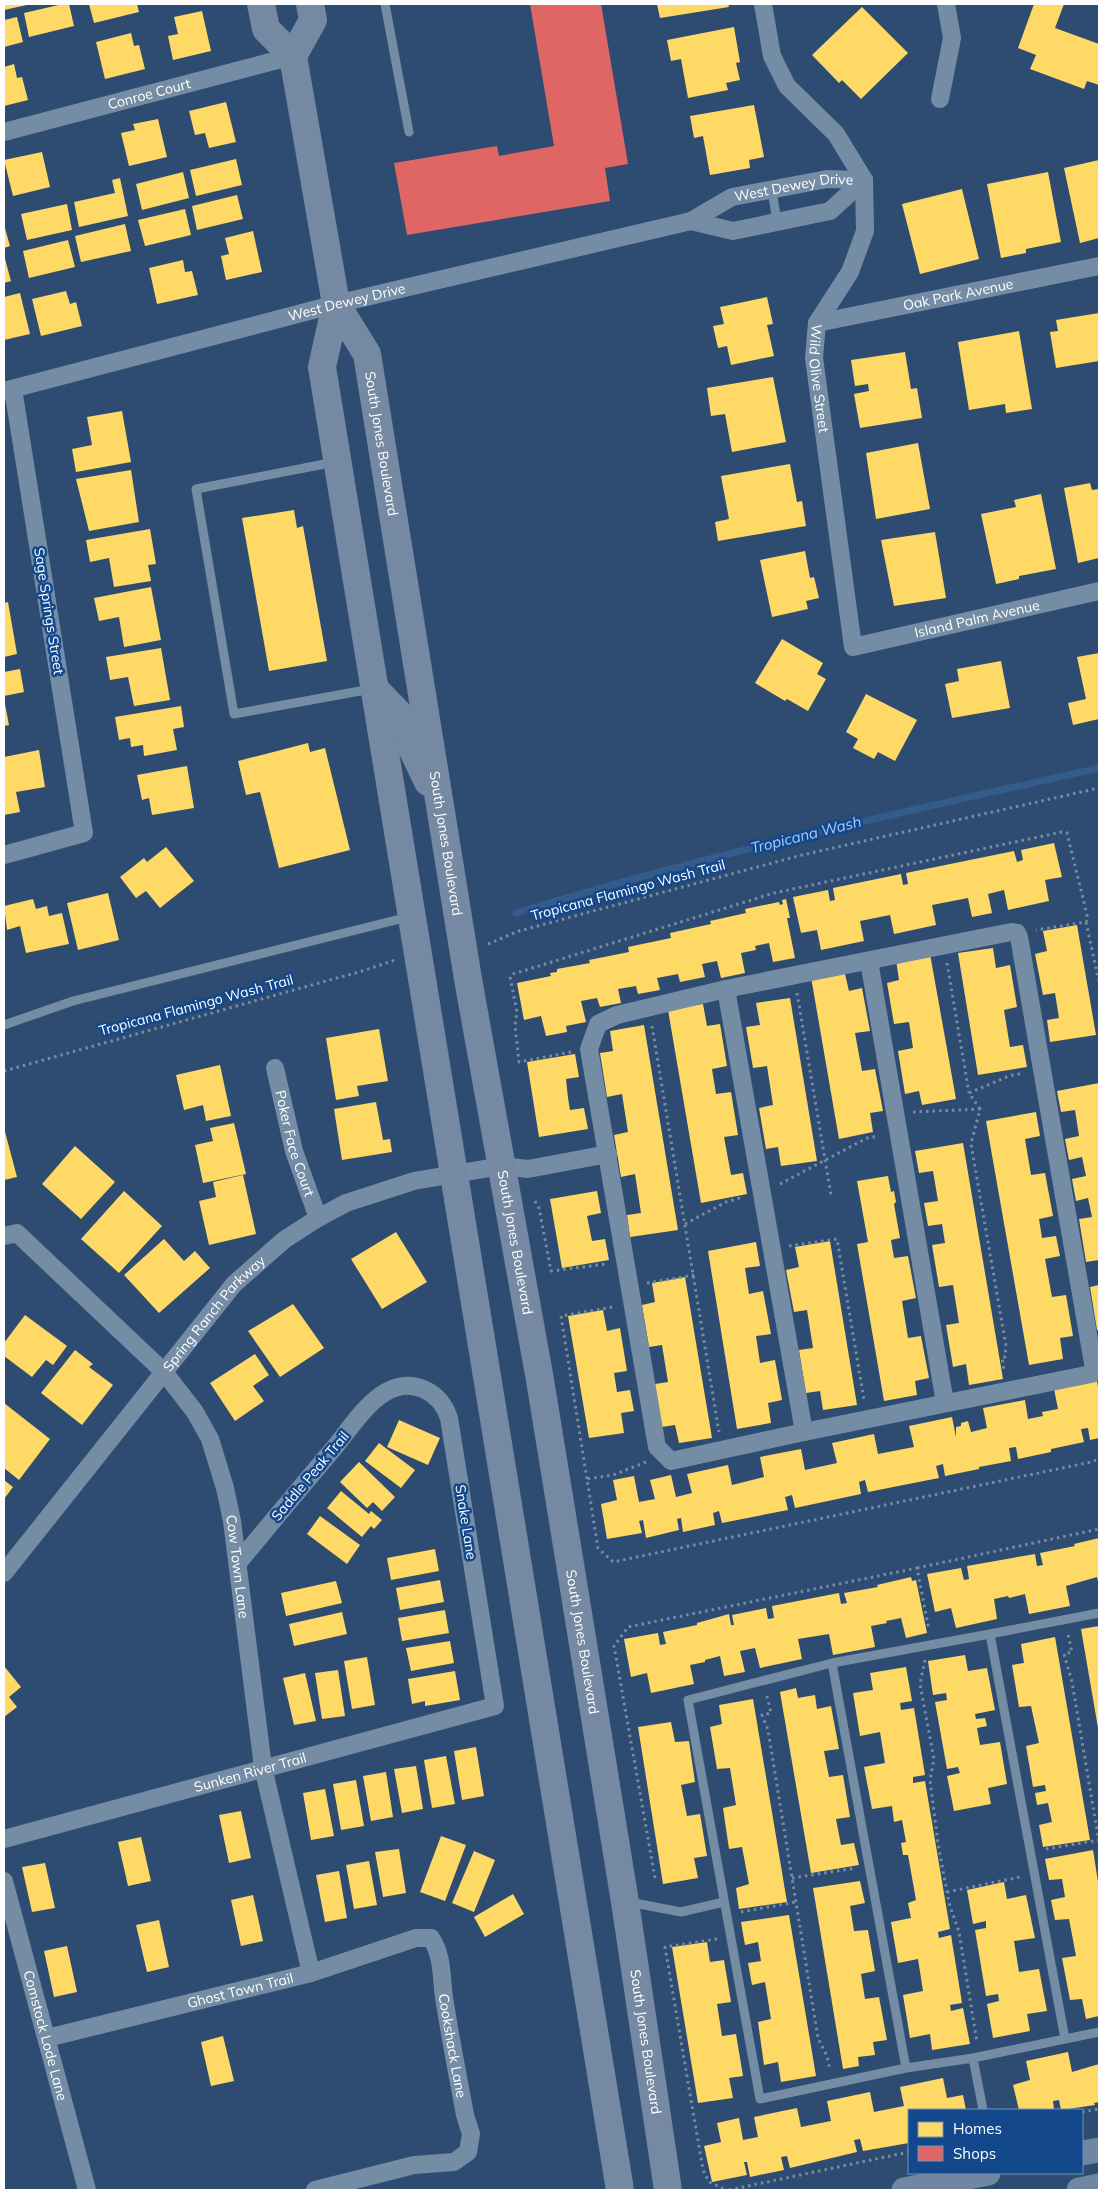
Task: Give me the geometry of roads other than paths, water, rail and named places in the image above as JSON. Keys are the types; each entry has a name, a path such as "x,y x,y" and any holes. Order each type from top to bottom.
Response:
{"main road":[{"path":"261,4 266,29 293,56 313,20 310,4"},
{"name":"South Jones Boulevard","path":"293,56 336,304 367,354 440,806 501,1166 540,1380 625,1902 668,2190"},
{"name":"South Jones Boulevard","path":"336,304 322,366 620,2190"},
{"path":"374,688 401,716 408,740 440,806"},
{"path":"1083,2153 1099,2150"},
{"path":"904,2190 983,2174"},
{"path":"994,2174 998,2190"},
{"path":"1079,2190 1099,2186"}],"street":[{"path":"763,4 772,56 787,86 836,134 864,180"},
{"path":"940,98 952,38 946,4"},
{"name":"Conroe Court","path":"4,132 293,56"},
{"name":"West Dewey Drive","path":"8,390 336,304 691,222 732,198 827,179 864,180"},
{"name":"West Dewey Drive","path":"691,222 733,231 830,211 864,180"},
{"name":"Wild Olive Street","path":"853,647 814,358 817,323 850,272 865,231 864,180"},
{"name":"Oak Park Avenue","path":"817,323 1099,266"},
{"name":"Sage Springs Street","path":"4,855 84,833 8,390"},
{"name":"Island Palm Avenue","path":"853,647 1099,592"},
{"path":"1011,932 1017,933 1020,937 1094,1368 1090,1374 671,1461 663,1456 657,1447 589,1049 598,1024 617,1015 726,988 870,961 1011,932"},
{"path":"870,961 945,1403"},
{"path":"726,988 804,1432"},
{"name":"Poker Face Court","path":"275,1068 294,1151 318,1218"},
{"name":"Spring Ranch Parkway","path":"4,1573 234,1284 284,1240 346,1203 414,1181 501,1166 528,1169 608,1154"},
{"name":"Cow Town Lane","path":"10,1234 164,1372 195,1412 210,1439 225,1488 238,1562 263,1767 311,1973"},
{"name":"Snake Lane","path":"385,1392 401,1386 415,1385 438,1396 445,1406 451,1427 496,1706"},
{"name":"Saddle Peak Trail","path":"238,1562 362,1415 385,1392"},
{"name":"Sunken River Trail","path":"4,1839 263,1767 496,1706"},
{"name":"Comstock Lode Lane","path":"4,1881 87,2190"},
{"name":"Ghost Town Trail","path":"47,2038 311,1973 416,1938 431,1938"},
{"name":"Cookshack Lane","path":"315,2190 414,2164 454,2162 468,2152 471,2134 465,2115 444,1995 441,1961 438,1948 431,1938"}],"lane":[{"path":"385,4 409,132"},
{"path":"772,190 778,222"},
{"path":"337,462 196,489 234,714 374,688"},
{"path":"4,1025 73,1001 411,916"},
{"path":"1099,1613 832,1663 688,1700 760,2099 906,2068 973,2058 1099,2032"},
{"path":"990,1634 1065,2039"},
{"path":"832,1663 906,2068"},
{"path":"625,1902 681,1912 724,1902"},
{"path":"973,2058 983,2109"}],"waterway":[{"name":"Tropicana Wash","path":"516,913 733,853 1099,768"}]}
